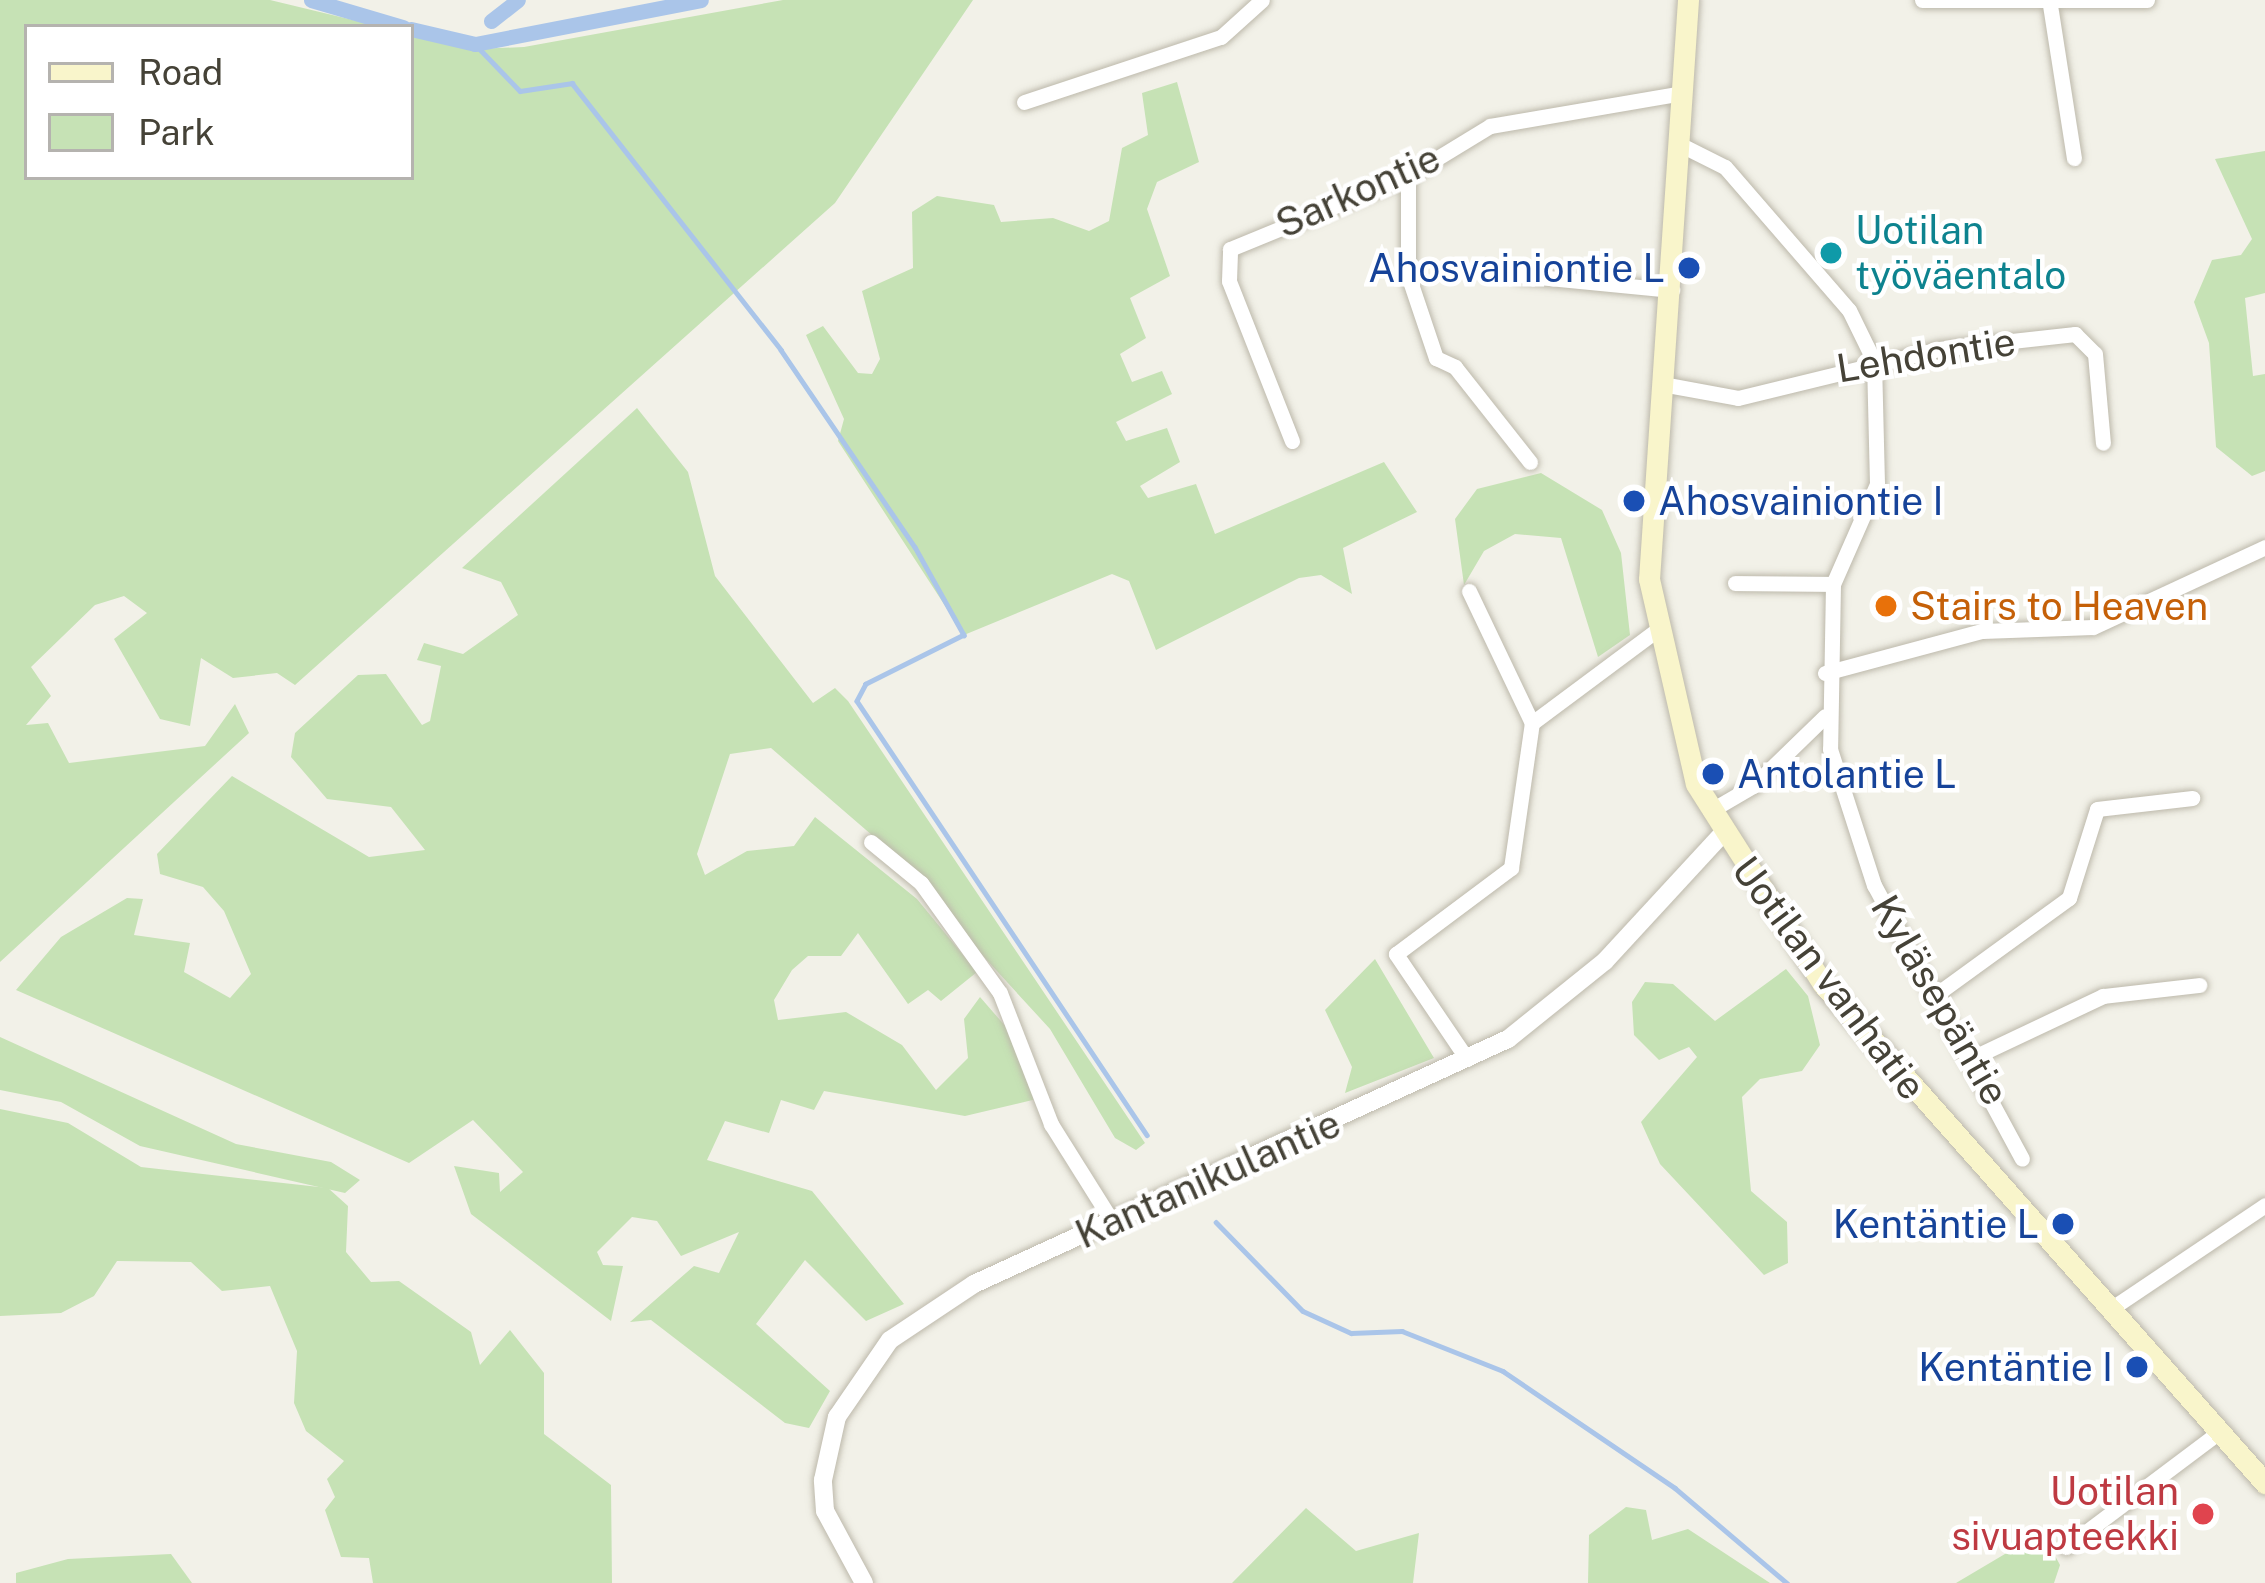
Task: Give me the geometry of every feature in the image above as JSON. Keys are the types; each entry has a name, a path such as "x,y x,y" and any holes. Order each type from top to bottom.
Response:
{"main road":[{"name":"Uotilan vanhatie","path":"1688,0 1672,290 1650,493 1654,632 1709,811 1823,984 2265,1483"}],"street":[{"path":"1024,102 1221,37 1262,0"},
{"path":"1922,0 2050,5 2147,0"},
{"path":"2050,5 2074,158"},
{"name":"Sarkontie","path":"1292,441 1229,281 1230,250 1408,176 1490,126 1683,93"},
{"name":"Kyläsepäntie","path":"1681,145 1725,167 1849,310 1874,361 1877,484 1833,584 1825,716 1874,885 1934,996 1974,1057 2022,1159"},
{"path":"1408,176 1410,290 1436,358 1455,367 1530,462"},
{"path":"1518,275 1672,290"},
{"name":"Lehdontie","path":"1662,384 1738,398 1874,361 2075,334 2095,354 2103,443"},
{"path":"1825,673 1982,631 2092,627 2265,547"},
{"path":"1736,583 1833,584"},
{"path":"1467,1059 1396,954 1511,868 1532,723 1496,667 1469,591"},
{"path":"1532,723 1654,632"},
{"path":"1709,811 1753,787 1825,716"},
{"path":"1934,996 2069,898 2097,809 2192,798"},
{"name":"Kantanikulantie","path":"864,1583 825,1511 826,1451 853,1386 921,1315 1467,1059 1554,1008 1722,834"},
{"path":"872,842 921,883 1000,993 1052,1124 1113,1223"},
{"path":"1974,1057 2102,996 2199,985"},
{"path":"2109,1310 2265,1205"},
{"path":"2066,1547 2219,1432"}],"green space":[{"path":"0,0 270,0 370,24 24,24 24,180 414,180 414,34 475,49 524,47 783,0 973,0 835,203 295,685 277,673 233,678 201,658 190,726 160,719 114,639 147,613 124,596 95,605 31,667 51,696 26,725 48,723 69,763 205,746 235,704 249,733 0,962"},
{"path":"1177,82 1199,162 1157,182 1147,209 1170,276 1130,298 1146,338 1120,354 1132,382 1162,371 1172,394 1116,422 1126,441 1167,428 1180,462 1140,486 1148,498 1196,484 1215,534 1384,462 1417,512 1343,548 1352,594 1321,575 1299,578 1156,650 1129,581 1112,574 964,635 838,441 844,419 806,335 823,326 858,373 872,374 880,359 862,291 913,268 912,212 937,196 994,205 1001,222 1053,218 1089,231 1109,221 1122,148 1148,135 1142,93"},
{"path":"2265,151 2265,293 2245,298 2253,376 2265,374 2265,471 2252,476 2216,447 2209,343 2194,302 2212,260 2241,255 2252,239 2215,159"},
{"path":"637,408 688,472 715,576 813,703 835,688 848,701 1145,1143 1136,1150 1115,1138 1050,1029 873,836 771,748 730,754 697,854 705,875 747,851 794,846 815,817 917,899 977,972 941,1001 928,990 908,1004 858,933 841,956 808,956 792,970 774,1000 778,1020 846,1012 902,1045 936,1090 968,1058 964,1019 980,997 1033,1058 1045,1097 965,1116 824,1091 814,1110 781,1100 769,1133 725,1121 707,1160 812,1191 904,1304 866,1321 805,1260 756,1324 830,1391 809,1428 785,1423 651,1320 630,1322 694,1266 719,1273 739,1232 681,1256 657,1221 632,1217 597,1252 603,1265 623,1266 611,1321 471,1214 454,1166 499,1173 500,1192 523,1172 473,1120 409,1163 16,990 61,937 127,898 143,899 134,935 190,943 184,972 230,998 251,974 224,911 203,887 160,874 157,854 232,776 369,857 425,850 391,807 327,799 291,757 295,733 358,675 386,674 422,725 430,721 441,666 417,660 424,643 463,654 518,615 501,582 462,568"},
{"path":"1541,473 1602,510 1621,553 1630,635 1598,657 1561,538 1515,534 1484,551 1464,585 1455,519 1477,489"},
{"path":"1375,959 1434,1058 1345,1093 1352,1067 1325,1010"},
{"path":"1786,969 1808,996 1820,1045 1802,1071 1760,1079 1742,1097 1751,1191 1787,1222 1788,1263 1764,1275 1660,1164 1641,1122 1697,1057 1689,1047 1659,1060 1634,1035 1632,1002 1645,982 1673,984 1715,1021"},
{"path":"0,1037 236,1144 331,1162 360,1180 345,1193 140,1146 61,1102 0,1090"},
{"path":"0,1109 68,1123 141,1167 328,1188 348,1206 346,1252 371,1282 399,1281 471,1332 480,1365 510,1330 544,1373 544,1434 611,1485 612,1583 373,1583 369,1558 341,1557 325,1510 335,1497 327,1479 344,1461 306,1431 294,1403 297,1351 270,1286 222,1291 191,1262 117,1261 94,1296 61,1313 0,1316"},
{"path":"1626,1507 1646,1510 1652,1540 1688,1529 1770,1583 1588,1583 1589,1535"},
{"path":"1306,1508 1356,1551 1419,1533 1413,1583 1232,1583"},
{"path":"2042,1532 2060,1565 2054,1583 1956,1583"},
{"path":"171,1554 192,1583 16,1583 16,1573 68,1559"}],"waterway":[{"path":"311,0 393,24"},
{"path":"491,21 518,0"},
{"path":"414,30 475,44 701,0"},
{"path":"475,44 520,91 572,83 781,350 915,547 964,635 866,684 857,701 1147,1135"},
{"path":"1216,1222 1303,1311 1351,1333 1402,1331 1503,1371 1675,1488 1787,1583"}],"place":[{"name":"Uotilan työväentalo","path":"1831,253"},
{"name":"Ahosvainiontie L","path":"1689,268"},
{"name":"Ahosvainiontie I","path":"1634,501"},
{"name":"Stairs to Heaven","path":"1886,606"},
{"name":"Antolantie L","path":"1713,774"},
{"name":"Kentäntie L","path":"2063,1224"},
{"name":"Kentäntie I","path":"2137,1367"},
{"name":"Uotilan sivuapteekki","path":"2203,1514"}]}
